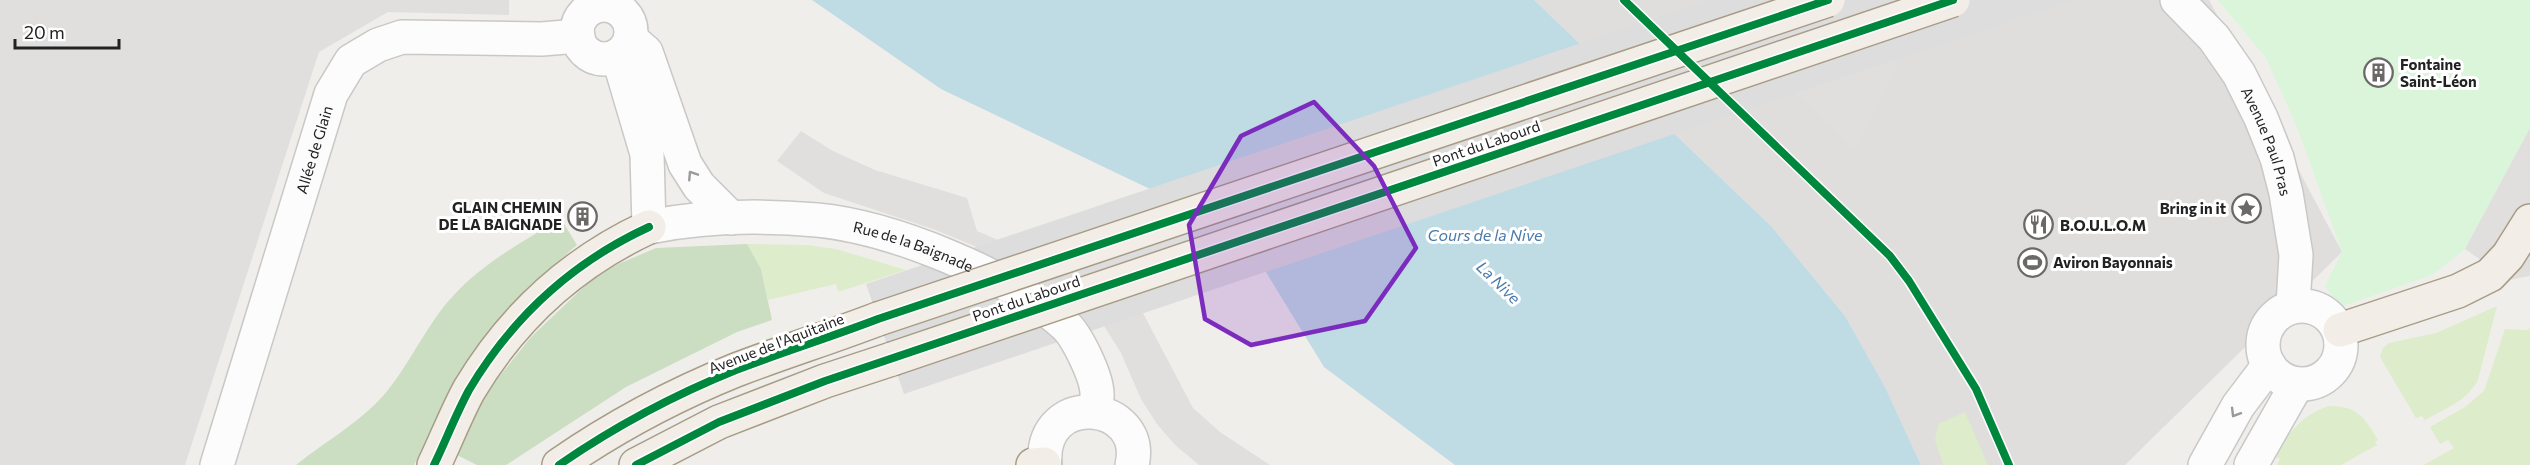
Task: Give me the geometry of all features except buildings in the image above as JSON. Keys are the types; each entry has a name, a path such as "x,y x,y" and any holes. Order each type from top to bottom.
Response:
{"main road":[{"name":"Pont du Labourd","path":"878,319 1828,0"},
{"name":"Pont du Labourd","path":"636,465 730,418 825,381 1953,0"},
{"path":"2340,330 2458,291 2490,275 2508,256 2530,221"},
{"path":"434,465 469,391 525,315 574,270 649,226"},
{"name":"Avenue de l'Aquitaine","path":"559,465 594,440 668,401 736,370 878,319"}],"street":[{"name":"Avenue Paul Pras","path":"2177,0 2214,38 2240,74 2277,158 2286,193 2296,255 2293,306"},
{"path":"649,226 647,154 624,48 628,19 612,6 602,5 585,13 580,20 578,36 581,45 588,54 597,58 608,59 624,48 646,52 685,164 699,186 731,218"},
{"name":"Allée de Glain","path":"217,465 331,94 351,61 378,45 402,37 542,39 578,36"},
{"name":"Rue de la Baignade","path":"649,226 680,220 731,218 818,220 859,227 906,240 1033,299 1068,327 1094,373 1098,395 1093,411"},
{"path":"2293,306 2316,307 2326,312 2340,330 2342,344 2340,357 2333,369 2317,381 2297,384 2276,374 2264,354 2266,330 2272,319 2293,306"},
{"path":"2205,465 2238,406 2269,365"},
{"path":"2251,465 2297,384"},
{"path":"1041,465 1048,437 1056,425 1066,417 1079,412 1093,411 1107,415 1118,422 1127,433 1133,445 1132,465"}],"highlighted area":[{"path":"1314,102 1374,166 1416,248 1365,321 1251,345 1205,319 1189,225 1241,136"}],"shaded area":[{"path":"0,0 509,0 509,15 388,12 319,52 185,465 0,465"},
{"path":"1534,0 2209,0 2342,252 2125,465 1921,465 1884,385 1845,316 1771,226"},
{"path":"1699,0 1927,0 1855,151"},
{"path":"2530,128 2530,276 2509,280 2465,249"},
{"path":"801,131 833,151 875,170 967,198 977,231 1135,298 1193,408 1220,432 1270,465 1199,465 1175,445 1157,424 1141,399 1121,353 1094,310 1082,299 970,244 933,229 824,193 777,161"}],"green space":[{"path":"2218,0 2530,0 2530,128 2465,249 2432,275 2340,307 2325,286 2342,252 2297,127 2266,58"},
{"path":"561,219 577,245 527,288 435,422 414,465 296,465 356,421 378,401 397,378 435,318 465,284 504,253"},
{"path":"747,244 807,245 836,249 906,270 838,292 836,284 768,300 761,269"},
{"path":"747,244 761,269 772,320 737,332 626,387 506,465 477,465 453,453 491,387 531,337 590,281 616,265 656,248"},
{"path":"2497,306 2478,380 2468,394 2455,404 2425,420 2422,416 2416,418 2380,357 2383,348 2389,343 2436,333"},
{"path":"2530,327 2530,465 2424,465 2454,448 2448,440 2440,444 2430,427 2465,407 2484,391 2505,329 2528,330"},
{"path":"2329,406 2347,408 2359,414 2378,440 2375,442 2377,445 2341,465 2277,465 2280,459 2274,456 2291,432 2311,414"},
{"path":"1965,412 1988,465 1943,465 1935,440 1938,424"}],"water":[{"name":"Cours de la Nive","path":"812,0 1534,0 1771,226 1845,316 1884,385 1921,465 1455,465 1324,367 1242,233 941,89"}],"pier":[{"path":"1709,0 2072,0 904,394 866,284"}],"cycle path":[{"path":"1624,0 1890,256 1909,281 1976,389 2009,465"},
{"path":"559,465 645,413 690,390 754,363 878,319 1828,0"},
{"path":"636,465 719,422 825,381 1953,0"},
{"path":"434,465 469,390 486,364 525,316 570,275 595,257 649,227"}],"place":[{"name":"Fontaine Saint-Léon","path":"2379,73"},
{"name":"Bring in it","path":"2247,208"},
{"name":"GLAIN CHEMIN DE LA BAIGNADE","path":"583,216"},
{"name":"B.O.U.L.O.M","path":"2039,225"},
{"name":"Aviron Bayonnais","path":"2032,262"}],"water label":[{"name":"La Nive","path":"1499,282"}]}
